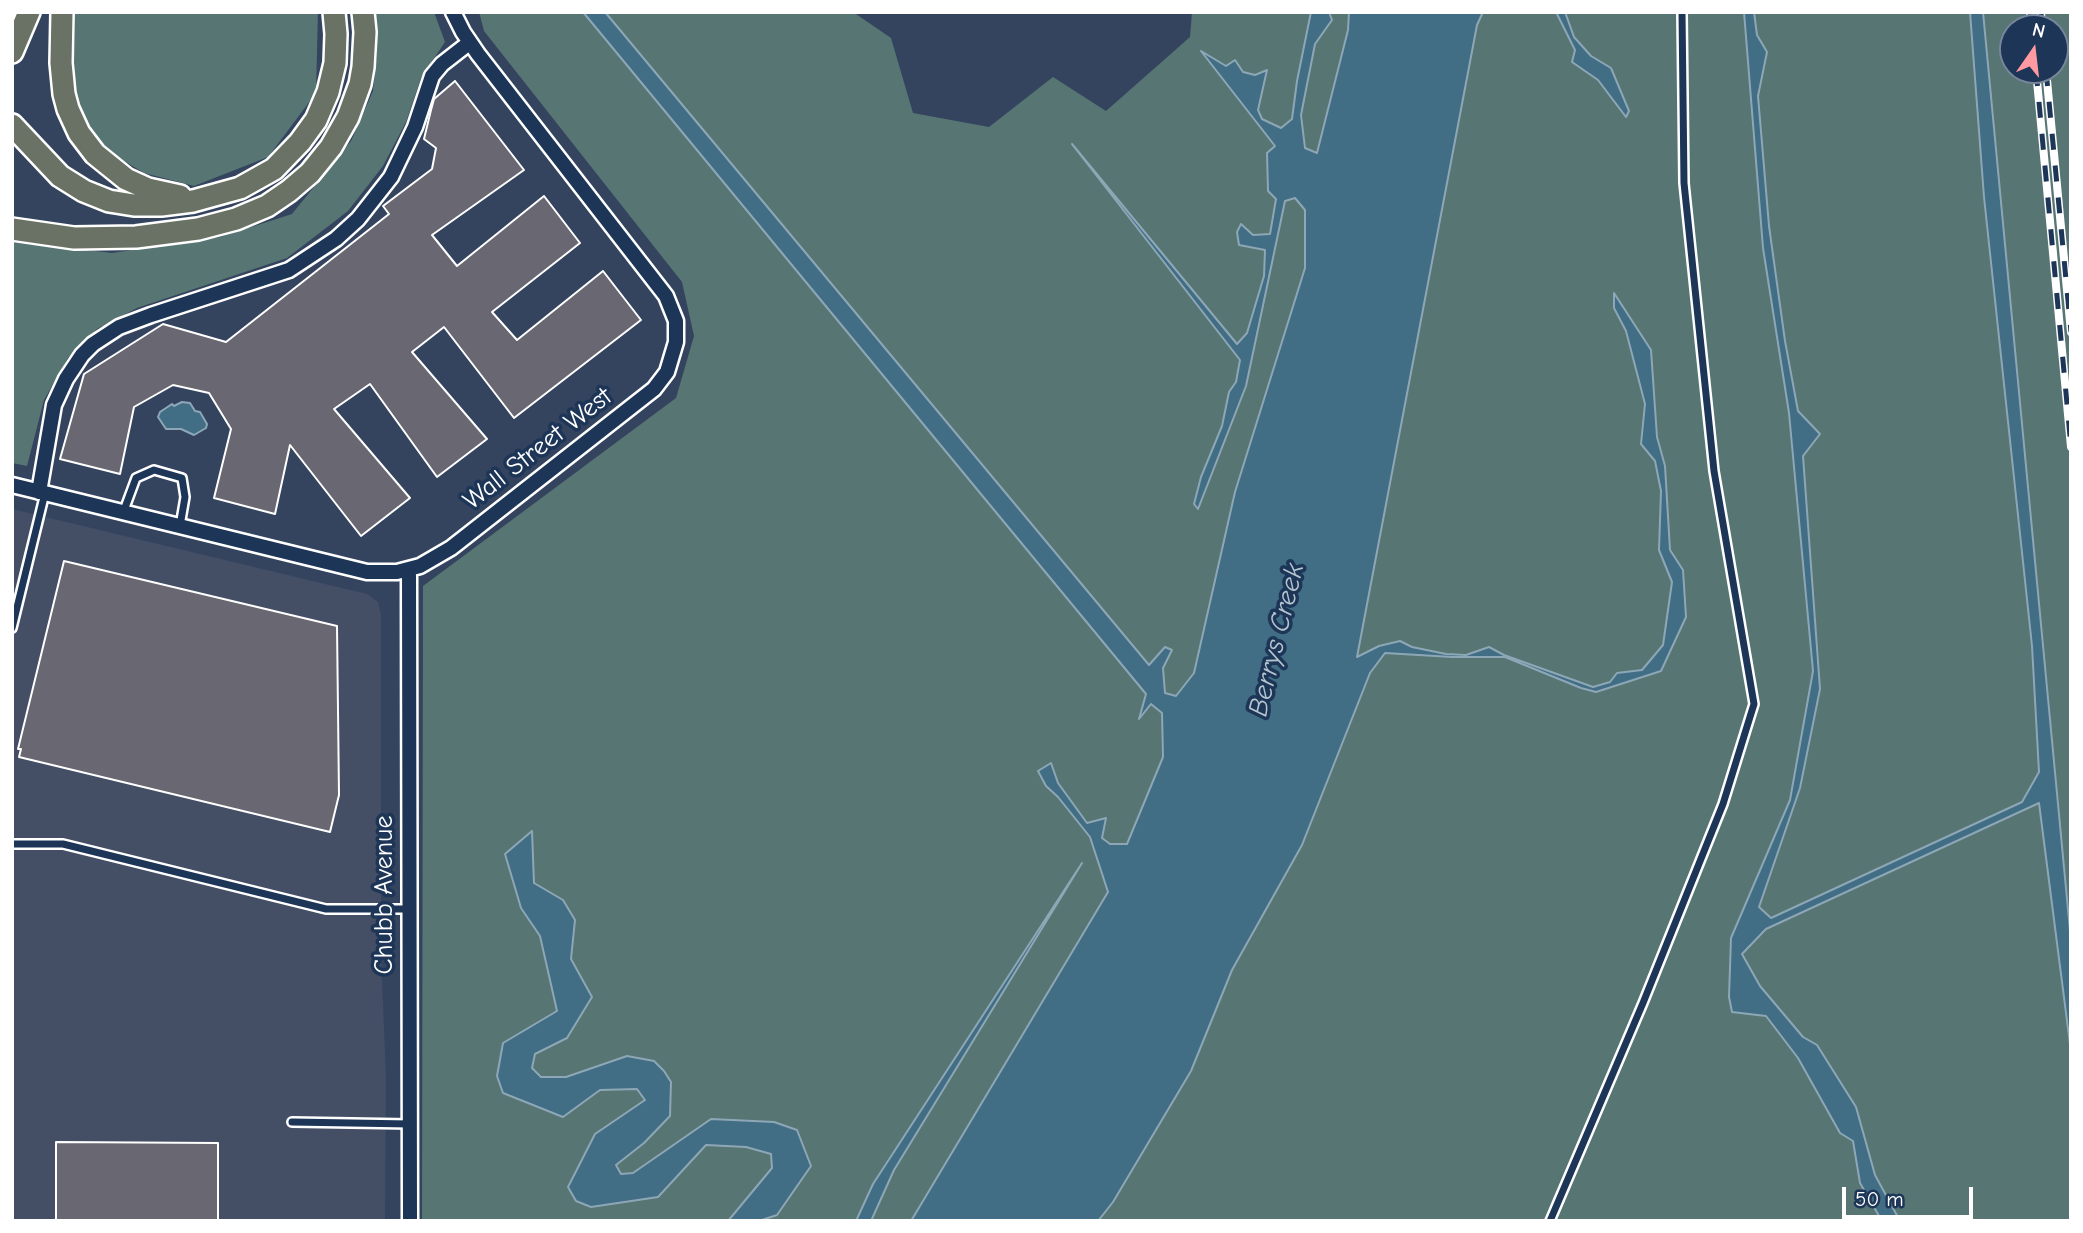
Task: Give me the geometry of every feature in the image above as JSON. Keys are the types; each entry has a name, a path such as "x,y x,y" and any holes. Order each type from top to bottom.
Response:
{"main road":[{"path":"12,52 29,12"},
{"path":"62,12 61,63 64,94 73,122 96,154 116,172 148,189 184,196 227,192"},
{"path":"12,125 60,176 84,191 109,201 161,205 193,201 227,192 252,183 274,169 300,142 316,120 332,77 336,48 334,12"},
{"path":"12,229 51,236 95,238 167,234 236,219 278,199 320,162 348,117 363,67 363,12"}],"street":[{"name":"Wall Street West","path":"12,485 367,572 409,570 432,561 451,548 638,403 667,372 676,342 673,309 659,284 469,43 453,12"},
{"path":"42,493 54,405 66,379 82,355 105,335 134,320 289,270 364,226 415,127 432,76 442,64 469,43"},
{"name":"Chubb Avenue","path":"409,570 410,1221"}],"lane":[{"path":"1550,1221 1643,1003 1723,804 1754,704 1714,471 1684,183 1682,12"},
{"path":"123,513 136,478 155,470 182,478 185,496 180,526"},
{"path":"12,628 42,493"},
{"path":"12,844 63,844 326,909 410,909"},
{"path":"292,1122 410,1124"}],"shaded area":[{"path":"12,509 367,594 378,602 381,615 381,956 386,1075 385,1221 12,1221"}],"green space":[{"path":"75,12 318,12 316,93 268,157 194,186 144,173 98,145 73,91"},
{"path":"374,12 434,12 445,42 421,78 406,122 383,166 348,211 287,258 137,308 97,329 68,358 44,400 27,466 12,463 12,241 112,253 220,237 292,214 351,141 373,91 377,52"},
{"path":"479,12 853,12 891,38 913,113 989,127 1053,77 1106,111 1190,37 1192,12 2071,12 2071,1221 422,1221 423,586 676,398 694,336 682,282 484,31"}],"water":[{"name":"Berrys Creek","path":"583,12 605,12 1149,665 1165,647 1172,650 1163,668 1165,693 1176,696 1194,673 1235,492 1305,268 1305,210 1295,198 1285,201 1246,386 1198,509 1194,504 1201,477 1222,426 1229,392 1236,382 1240,360 1072,144 1237,344 1247,333 1264,276 1265,250 1239,245 1237,232 1241,224 1253,235 1270,234 1276,199 1268,191 1267,153 1275,146 1201,51 1226,66 1235,60 1243,72 1255,75 1267,70 1258,110 1262,119 1281,128 1292,119 1311,12 1329,12 1332,20 1315,44 1301,115 1305,148 1317,153 1348,30 1349,12 1483,12 1477,25 1357,657 1379,646 1400,641 1412,647 1446,654 1466,655 1489,647 1593,687 1610,682 1617,673 1642,670 1663,645 1672,582 1659,550 1661,491 1655,461 1641,444 1645,404 1626,331 1614,308 1614,293 1651,350 1657,437 1665,466 1670,550 1683,570 1686,617 1661,671 1596,692 1505,657 1385,653 1370,673 1302,845 1232,970 1191,1071 1113,1202 1098,1221 911,1221 1108,892 1090,837 1046,786 1038,771 1051,763 1058,783 1087,823 1106,818 1102,838 1110,844 1127,844 1163,757 1162,713 1151,704 1139,719 1146,694"},
{"path":"1556,12 1565,12 1574,37 1591,56 1611,68 1629,111 1626,117 1598,80 1572,62 1575,50"},
{"path":"1744,12 1754,12 1757,35 1767,52 1758,96 1769,226 1785,341 1798,411 1820,434 1803,456 1820,689 1800,788 1759,907 1771,918 2022,802 2039,772 2032,646 1984,197 1970,12 1983,12 2071,941 2071,1052 2039,803 1766,929 1742,954 1760,986 1803,1037 1817,1045 1856,1107 1875,1175 1900,1221 1882,1221 1860,1183 1853,1141 1840,1133 1798,1058 1766,1016 1732,1012 1729,997 1731,938 1790,800 1813,671 1789,413 1763,248"},
{"path":"182,402 190,403 195,411 200,412 207,424 206,428 194,435 181,429 166,429 158,417 160,412 172,404 174,406"},
{"path":"532,831 534,883 563,900 575,920 571,959 592,997 567,1038 535,1054 532,1068 541,1077 566,1077 627,1056 654,1061 664,1071 671,1082 670,1116 644,1143 616,1165 621,1174 633,1173 711,1119 774,1122 797,1130 811,1166 777,1215 759,1221 728,1221 772,1168 771,1154 746,1147 706,1145 658,1197 591,1207 576,1201 568,1187 595,1134 645,1100 637,1089 600,1090 563,1117 503,1093 497,1076 503,1043 557,1011 540,936 521,908 505,854"},
{"path":"1082,863 894,1170 871,1221 856,1221 873,1184"}],"building":[{"path":"455,81 524,170 432,235 457,266 544,196 580,243 492,312 517,340 603,271 641,320 514,418 444,327 412,352 487,439 437,477 370,384 334,409 410,498 361,536 290,445 275,514 214,498 231,429 209,393 173,385 134,407 120,474 60,459 84,374 163,324 226,342 389,214 383,206 432,169 436,148 424,139 431,110 434,99"},
{"path":"64,561 337,626 339,795 330,832 19,757 21,749 18,749"},
{"path":"56,1142 218,1143 218,1221 56,1221"}],"railway":[{"path":"2037,84 2071,447"},
{"path":"2047,84 2071,332"}]}
